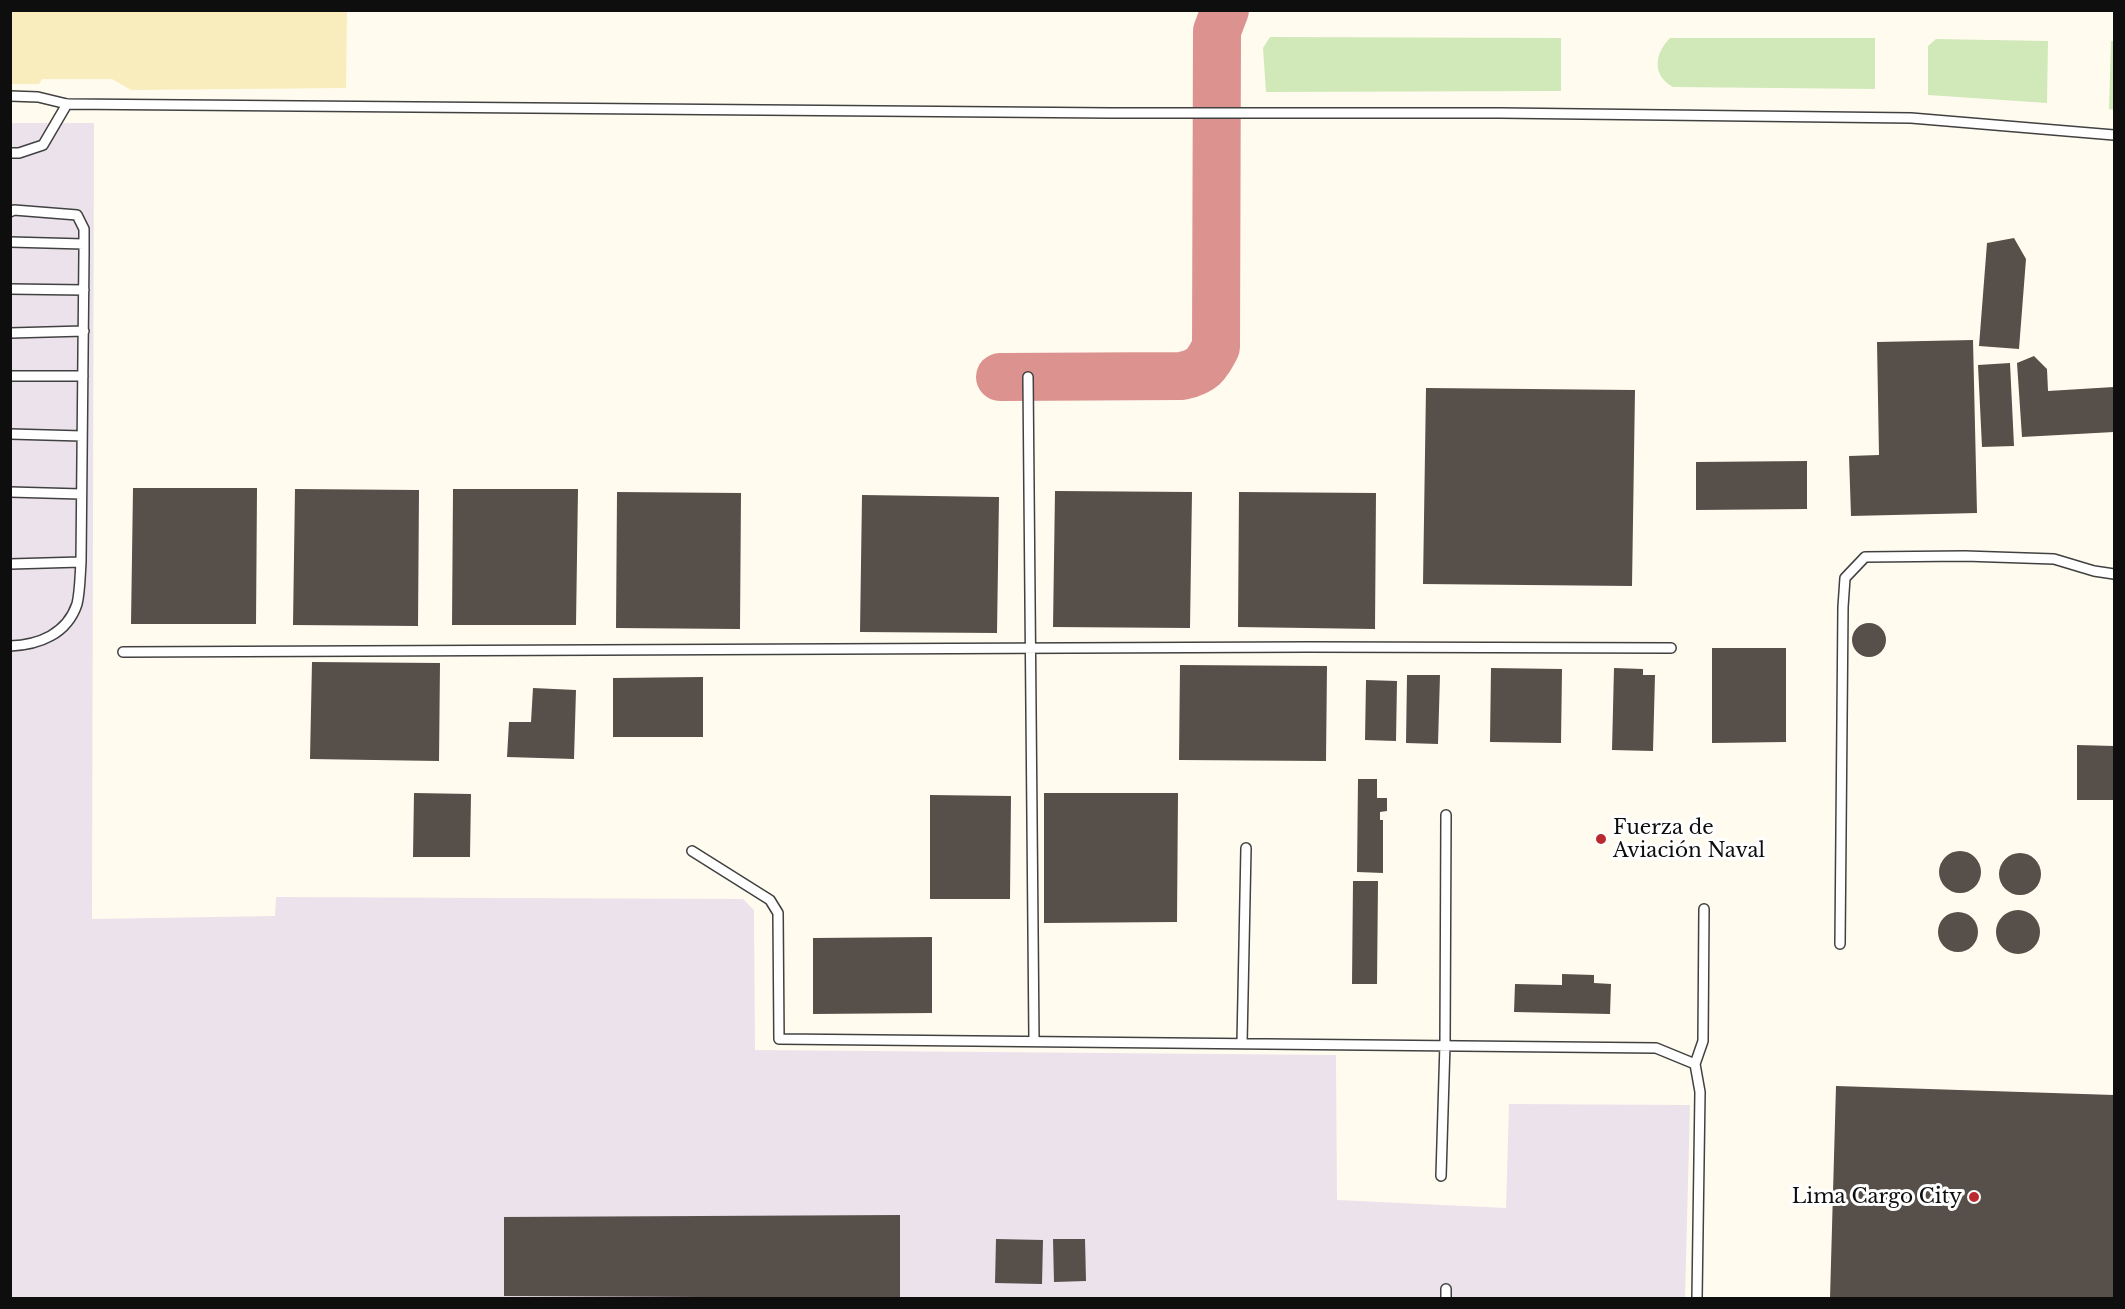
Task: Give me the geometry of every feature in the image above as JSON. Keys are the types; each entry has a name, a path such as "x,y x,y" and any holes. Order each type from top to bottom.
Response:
{"lane":[{"path":"10,96 38,97 67,104 1911,118 2115,135"},
{"path":"10,153 19,153 43,145 67,104"},
{"path":"10,212 14,210 77,215 84,229 81,562 77,603 68,624 55,634 30,645 10,646"},
{"path":"10,242 84,244"},
{"path":"10,289 84,290"},
{"path":"10,333 84,331"},
{"path":"10,376 83,376"},
{"path":"1028,377 1034,1041"},
{"path":"10,434 82,436"},
{"path":"10,492 81,494"},
{"path":"1840,944 1845,578 1865,557 1965,556 2054,559 2094,571 2115,574"},
{"path":"10,564 81,562"},
{"path":"123,652 1671,648"},
{"path":"1441,1176 1445,1044 1446,815"},
{"path":"1242,1043 1246,848"},
{"path":"692,851 770,900 778,913 779,1039 1445,1044 1656,1048 1695,1064"},
{"path":"1697,1299 1700,1092 1695,1064 1703,1041 1704,909"}],"shaded area":[{"path":"11,123 94,123 92,919 275,916 276,897 743,899 754,910 755,1050 1336,1055 1337,1200 1506,1208 1509,1104 1690,1105 1685,1298 11,1298"}],"green space":[{"path":"1270,37 1561,38 1561,91 1266,92 1263,48"},
{"path":"1670,38 1875,38 1875,89 1673,87 1666,82 1658,70 1661,50"},
{"path":"1936,39 2048,41 2047,103 1928,95 1928,46"},
{"path":"2111,41 2114,41 2114,110 2109,109"}],"sand":[{"path":"11,10 347,11 346,88 131,90 112,79 42,79 39,84 11,84"}],"building":[{"path":"2014,238 2026,259 2019,349 1979,346 1987,243"},
{"path":"1973,340 1977,513 1851,516 1849,456 1879,455 1877,342"},
{"path":"2034,356 2047,369 2048,391 2114,387 2114,432 2022,437 2017,363"},
{"path":"2010,363 2014,446 1982,447 1978,365"},
{"path":"1426,388 1635,390 1632,586 1423,584"},
{"path":"1807,461 1807,509 1696,510 1696,462"},
{"path":"133,488 257,488 256,624 131,624"},
{"path":"295,489 419,490 418,626 293,625"},
{"path":"453,489 578,489 576,625 452,625"},
{"path":"1055,491 1192,492 1190,628 1053,627"},
{"path":"617,492 741,493 740,629 616,628"},
{"path":"1239,492 1376,493 1375,629 1238,627"},
{"path":"862,495 999,497 997,633 860,632"},
{"path":"1869,623 1881,628 1886,640 1881,652 1869,657 1857,652 1852,640 1857,628"},
{"path":"1712,648 1786,648 1786,742 1712,743"},
{"path":"312,662 440,663 439,761 310,759"},
{"path":"1180,665 1327,666 1326,761 1179,760"},
{"path":"1491,668 1562,669 1561,743 1490,742"},
{"path":"1614,668 1643,669 1643,675 1655,675 1653,751 1612,750"},
{"path":"1407,675 1440,675 1438,744 1406,743"},
{"path":"703,677 703,737 613,737 613,678"},
{"path":"1366,680 1397,681 1396,741 1365,740"},
{"path":"533,688 576,690 574,759 507,757 509,722 531,722"},
{"path":"2077,745 2114,746 2114,800 2077,800"},
{"path":"1358,779 1377,779 1377,798 1387,798 1387,811 1380,812 1380,820 1383,820 1383,873 1357,872"},
{"path":"414,793 471,794 470,857 413,857"},
{"path":"1044,793 1178,793 1177,922 1044,923"},
{"path":"930,795 1011,796 1010,899 930,899"},
{"path":"1960,851 1968,852 1975,857 1980,864 1980,880 1975,887 1968,892 1960,893 1952,892 1945,887 1940,880 1939,872 1940,864 1945,857 1952,852"},
{"path":"2020,853 2028,854 2035,859 2040,866 2040,882 2035,889 2028,894 2020,895 2012,894 2005,889 2000,882 1999,874 2000,866 2005,859 2012,854"},
{"path":"1353,881 1378,881 1377,984 1352,984"},
{"path":"2018,910 2033,917 2040,932 2033,947 2018,954 2003,947 1996,932 2003,917"},
{"path":"1958,912 1972,918 1978,932 1972,946 1958,952 1944,946 1938,932 1944,918"},
{"path":"932,937 932,1013 813,1014 813,938"},
{"path":"1562,974 1594,975 1594,983 1611,984 1610,1014 1514,1012 1515,984 1562,985"},
{"name":"Lima Cargo City","path":"1836,1086 2114,1095 2114,1298 1830,1298"},
{"path":"900,1215 900,1298 504,1296 504,1217"},
{"path":"996,1239 1043,1240 1042,1284 995,1283"},
{"path":"1053,1239 1085,1239 1086,1281 1054,1282"}],"taxiway":[{"path":"1000,377 1182,376 1199,370 1209,359 1216,347 1217,31 1225,10"}],"place":[{"name":"Fuerza de Aviación Naval","path":"1601,839"},
{"name":"Lima Cargo City","path":"1974,1197"}]}
